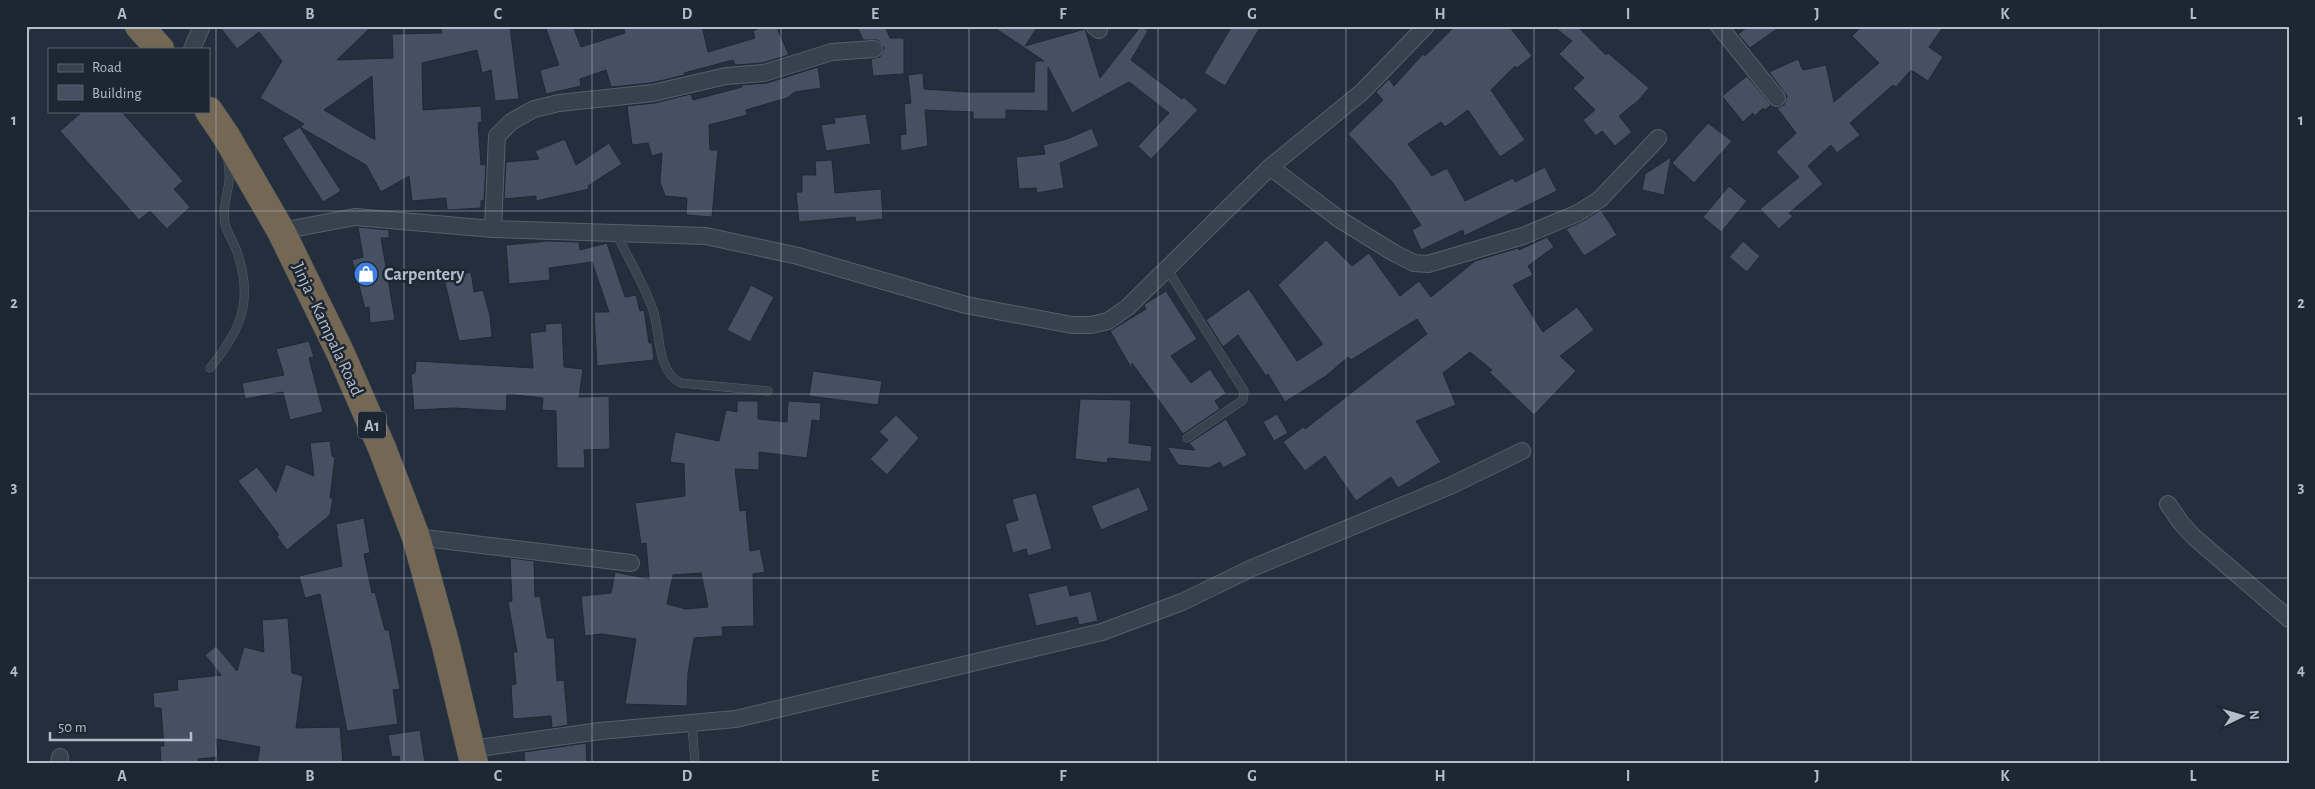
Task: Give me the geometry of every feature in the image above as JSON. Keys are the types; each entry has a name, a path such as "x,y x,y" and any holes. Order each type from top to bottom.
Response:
{"highway":[{"path":"140,26 159,48"},
{"name":"Jinja - Kampala Road","path":"210,112 226,136 281,231 341,354 382,448 416,537 473,756"}],"street":[{"path":"281,231 355,218 493,229 706,236 798,256 966,305 1072,325 1091,325 1108,321 1128,307 1270,167 1362,92 1426,26"},
{"path":"1719,26 1777,98"},
{"path":"192,48 202,27"},
{"path":"493,229 497,136 511,122 534,109 559,103 653,93 726,76 764,73 832,52 874,49"},
{"path":"1270,167 1339,219 1394,254 1414,263 1428,264 1523,236 1578,213 1600,199 1658,138"},
{"path":"473,756 600,731 736,720 1102,632 1182,602 1252,568 1450,486 1522,451"},
{"path":"2168,504 2181,523 2194,537 2289,620"},
{"path":"416,537 631,563"}],"lane":[{"path":"210,368 231,338 244,308 241,266 225,226 224,216 229,180 226,136"},
{"path":"616,233 653,310 666,370 673,380 681,383 768,391"},
{"path":"1167,269 1244,391 1243,400 1187,438"},
{"path":"692,724 695,763"}],"building":[{"path":"219,26 372,26 337,60 393,58 392,34 442,33 440,26 510,26 519,99 495,101 491,70 482,73 477,50 422,63 423,110 481,106 482,122 478,123 481,165 486,164 484,200 481,201 481,208 447,210 446,198 412,201 409,176 381,192 366,165 300,127 304,124 260,98 282,61 259,32 237,49","holes":["372,76 375,140 324,110"]},
{"path":"545,26 573,26 581,47 625,33 623,26 702,26 708,52 755,38 753,31 764,26 776,26 789,55 762,63 735,65 733,60 651,83 611,87 606,70 580,79 581,86 546,94 540,70 559,65"},
{"path":"857,26 885,26 890,38 904,38 904,74 873,76 871,59 880,57 884,48 878,40 863,40"},
{"path":"992,26 1038,26 1025,46 1085,29 1100,78 1141,26 1148,31 1131,60 1182,99 1184,97 1198,110 1151,159 1138,146 1169,113 1129,82 1072,113 1048,67 1048,111 1006,110 1006,119 973,119 973,112 925,110 928,146 901,151 900,135 906,134 904,104 911,103 908,75 923,73 924,89 968,92 1034,92 1035,61 1044,61"},
{"path":"1232,26 1261,26 1225,86 1204,73"},
{"path":"1455,26 1509,26 1532,56 1517,68 1515,66 1491,90 1525,140 1500,157 1468,110 1445,127 1441,122 1408,144 1432,176 1447,168 1465,201 1513,178 1515,182 1545,167 1557,191 1464,236 1463,230 1421,250 1412,230 1421,225 1393,183 1348,134 1383,100 1376,92 1389,79 1394,86 1423,54 1425,56"},
{"path":"1553,26 1577,26 1606,55 1608,53 1649,88 1639,100 1619,116 1632,132 1615,146 1602,131 1596,136 1583,120 1595,110 1573,88 1584,78 1559,54 1572,41"},
{"path":"1749,26 1781,26 1750,48 1738,34"},
{"path":"1862,26 1944,26 1929,47 1943,57 1928,81 1911,70 1896,87 1893,85 1850,123 1860,135 1837,153 1831,145 1808,166 1823,184 1789,213 1793,216 1779,229 1760,209 1799,177 1776,152 1796,133 1777,108 1784,105 1787,96 1769,72 1798,59 1803,70 1826,65 1834,102 1879,63 1852,36"},
{"path":"818,67 821,88 795,92 787,98 746,110 747,115 709,125 710,150 718,150 712,217 686,215 687,198 665,196 660,182 662,153 652,156 648,143 632,145 627,106 655,103 691,94 693,100 742,87 741,85 767,83"},
{"path":"1747,76 1771,105 1765,110 1763,108 1755,116 1753,113 1743,122 1722,96"},
{"path":"82,112 122,112 183,181 174,189 190,207 167,229 150,211 139,220 60,131"},
{"path":"866,114 871,144 826,151 821,125 835,123 834,118"},
{"path":"1708,123 1732,141 1694,183 1672,163"},
{"path":"300,127 341,191 323,202 282,138"},
{"path":"1092,128 1099,146 1060,163 1064,188 1037,193 1036,188 1019,189 1016,157 1045,154 1043,145 1067,139"},
{"path":"565,139 576,165 609,143 622,164 588,186 589,189 536,201 536,196 504,199 506,162 539,159 535,151"},
{"path":"1671,157 1664,195 1642,190 1645,174"},
{"path":"832,160 835,193 881,189 883,219 856,222 855,217 799,222 796,192 802,192 802,175 816,175 815,161"},
{"path":"1729,186 1747,201 1721,232 1703,217"},
{"path":"1601,210 1617,235 1584,256 1566,229"},
{"path":"358,227 389,230 389,238 381,238 395,320 370,323 369,307 365,308 352,260 363,257"},
{"path":"1547,237 1554,247 1528,266 1533,275 1513,285 1543,332 1577,307 1594,330 1560,356 1576,371 1534,415 1489,372 1492,370 1470,352 1443,373 1456,405 1416,421 1441,462 1398,488 1391,477 1356,501 1325,456 1305,471 1283,442 1303,427 1305,429 1427,334 1417,319 1351,360 1348,357 1326,376 1285,402 1268,374 1266,376 1238,335 1223,347 1206,320 1249,289 1297,361 1322,345 1322,343 1278,285 1326,240 1352,266 1369,253 1400,296 1419,281 1431,297 1475,261 1518,248 1519,250"},
{"path":"548,241 579,242 580,250 607,243 625,297 636,295 640,311 644,310 649,343 652,343 654,360 597,366 594,312 609,312 592,262 549,268 550,280 509,284 506,245"},
{"path":"1743,241 1760,256 1747,272 1729,257"},
{"path":"471,272 474,292 483,290 490,316 492,337 459,341 444,279"},
{"path":"751,285 774,297 750,342 727,330"},
{"path":"1166,291 1197,339 1171,356 1191,383 1210,369 1226,393 1215,401 1220,409 1183,434 1132,363 1132,369 1110,331 1146,309 1145,304"},
{"path":"562,323 564,367 583,369 579,397 609,396 610,449 584,450 585,468 557,468 556,411 542,410 543,398 507,394 506,411 454,408 414,410 411,374 415,373 416,361 533,368 530,333 546,331 545,324"},
{"path":"309,341 314,357 309,358 323,412 290,420 283,392 245,399 242,383 284,375 276,349"},
{"path":"813,371 882,381 878,405 809,396"},
{"path":"1080,399 1131,400 1129,443 1152,446 1151,462 1108,458 1107,463 1075,459"},
{"path":"737,401 758,401 758,419 787,422 788,401 821,403 820,421 812,420 807,458 759,452 759,470 735,469 740,511 746,510 750,551 760,549 765,572 753,574 754,626 722,627 723,636 694,638 688,673 687,706 625,704 636,639 602,634 585,636 581,596 611,593 615,572 649,579 646,543 641,544 635,503 685,496 684,464 670,462 675,432 719,441 726,410 737,412","holes":["701,573 708,607 686,609 667,604 673,575"]},
{"path":"1277,414 1288,433 1274,441 1263,422"},
{"path":"896,415 919,438 887,475 870,459 888,440 879,432"},
{"path":"1226,419 1247,455 1223,468 1220,462 1209,468 1178,465 1167,447 1195,450 1189,443"},
{"path":"330,441 332,456 335,457 330,498 333,498 330,515 287,550 277,537 279,535 238,481 257,467 276,492 286,464 314,476 310,443"},
{"path":"1139,487 1149,510 1101,530 1091,506"},
{"path":"1036,493 1052,549 1028,556 1026,549 1013,553 1005,524 1018,520 1012,499"},
{"path":"364,518 370,553 364,554 372,593 375,592 385,630 389,630 400,689 393,690 398,724 347,731 320,594 305,598 299,576 342,566 336,524"},
{"path":"510,558 534,561 535,597 540,596 547,638 554,638 557,681 564,680 568,725 552,728 551,716 513,719 511,685 516,684 513,652 517,652 508,602 512,601"},
{"path":"1067,585 1070,596 1091,591 1098,621 1079,625 1077,617 1036,626 1028,594"},
{"path":"288,618 292,673 303,676 296,728 340,727 343,763 257,763 260,747 216,739 218,757 198,759 199,763 161,763 160,746 164,746 161,708 154,708 153,693 178,690 177,680 221,675 205,655 216,646 237,671 244,647 264,652 262,620"},
{"path":"420,730 425,763 400,763 399,756 392,757 388,735"},
{"path":"586,743 587,763 525,763 524,752"}],"place":[{"name":"Carpentery","path":"366,274"}]}
